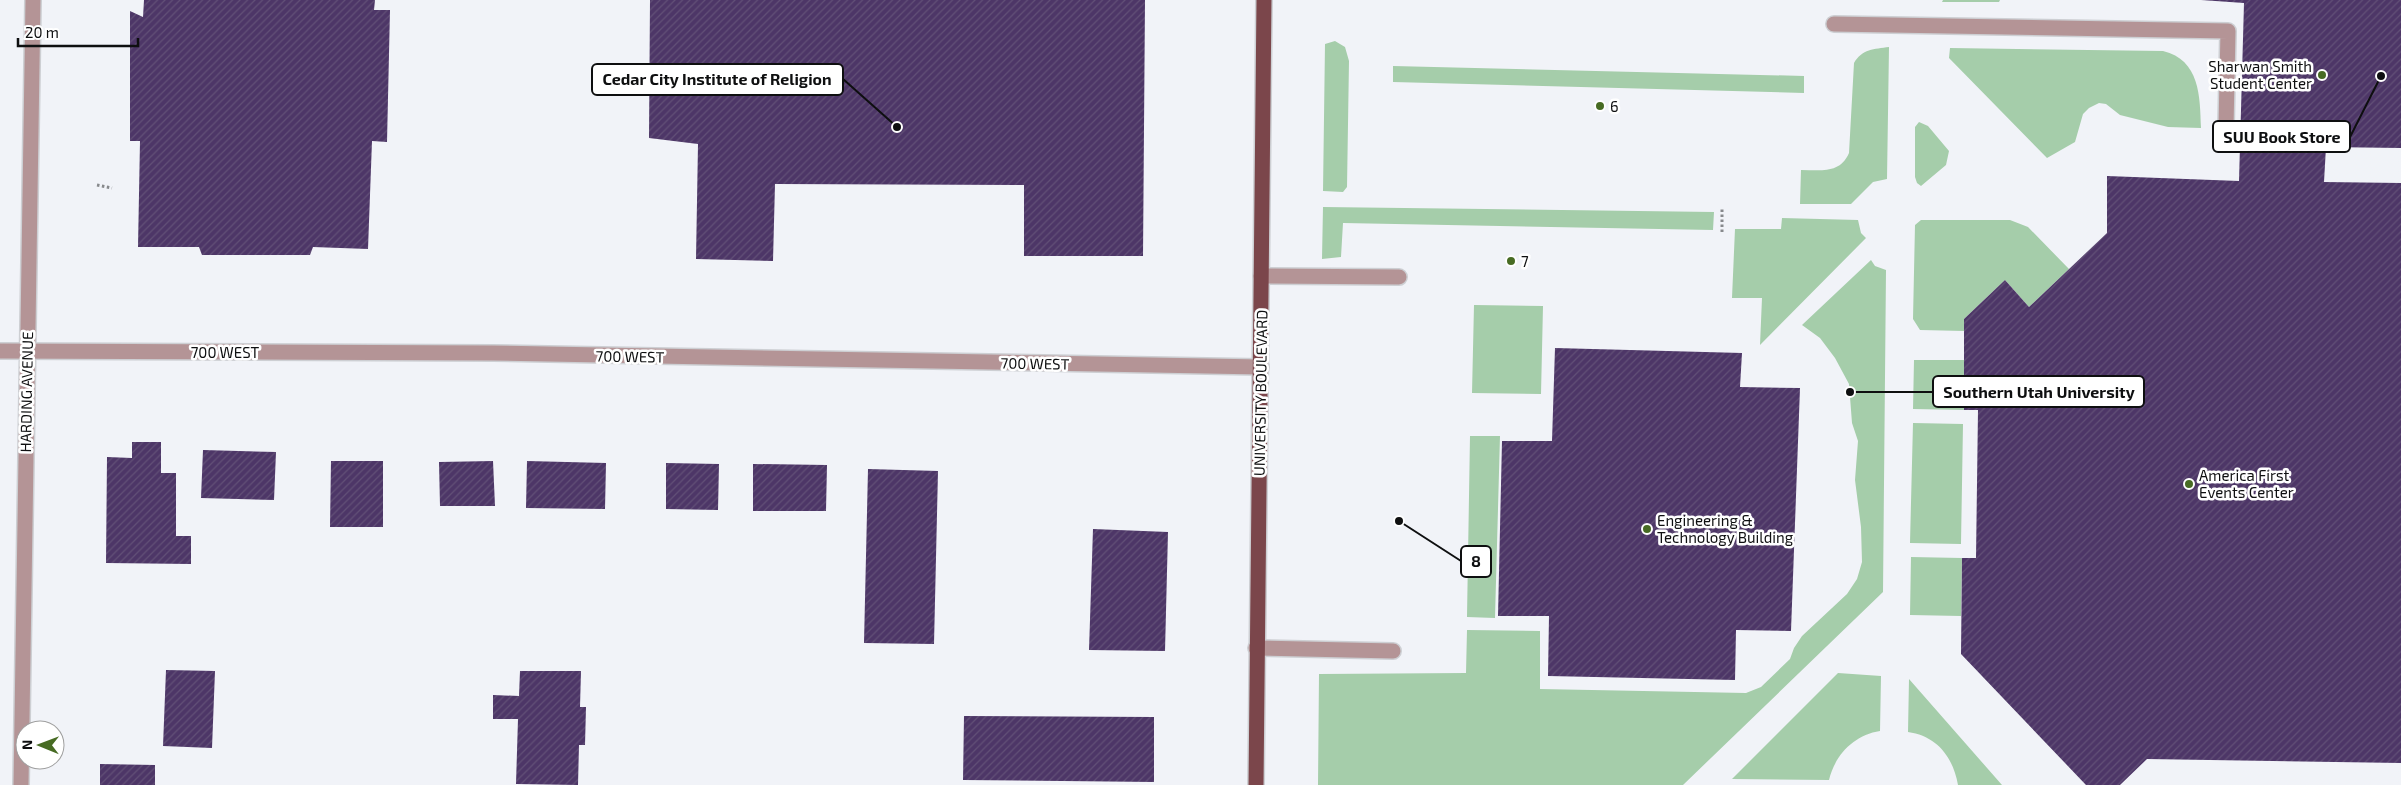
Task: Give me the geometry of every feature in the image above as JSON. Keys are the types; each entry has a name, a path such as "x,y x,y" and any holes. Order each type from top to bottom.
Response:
{"main road":[{"name":"UNIVERSITY BOULEVARD","path":"1256,785 1264,0"}],"street":[{"name":"HARDING AVENUE","path":"20,785 33,0"},
{"path":"1834,24 2228,31 2226,128"},
{"path":"1261,276 1399,277"},
{"name":"700 WEST","path":"0,351 493,353 1261,367"},
{"path":"1256,648 1392,651"}],"path":[{"path":"96,185 112,188"},
{"path":"1722,208 1722,232"}],"green space":[{"path":"1943,0 2000,0 1999,2 1942,2"},
{"path":"1335,41 1345,47 1349,61 1347,187 1343,192 1323,191 1325,44"},
{"path":"1889,47 1887,179 1873,182 1851,204 1800,204 1801,170 1835,168 1841,165 1849,153 1854,63 1865,52"},
{"path":"1950,48 2163,51 2184,62 2196,81 2200,104 2201,128 2168,127 2120,115 2106,104 2099,103 2089,108 2083,114 2075,142 2047,158 1949,58"},
{"path":"1393,66 1804,76 1804,93 1393,82"},
{"path":"1919,122 1928,126 1949,151 1946,165 1921,186 1917,183 1915,177 1915,127"},
{"path":"1323,207 1714,212 1713,230 1343,223 1341,257 1322,259"},
{"path":"1782,218 1858,220 1861,233 1866,238 1760,345 1762,298 1732,298 1735,229 1781,229"},
{"path":"1921,220 2010,220 2028,227 2069,269 2029,307 2005,280 1964,319 1965,331 1920,330 1913,319 1915,225"},
{"path":"1871,260 1875,266 1886,270 1883,592 1683,785 1318,785 1319,674 1466,673 1467,630 1540,631 1540,689 1746,693 1761,687 1790,659 1794,648 1802,636 1847,594 1857,579 1862,562 1861,527 1855,480 1858,441 1852,423 1849,384 1835,358 1820,338 1802,325"},
{"path":"1474,305 1543,306 1541,394 1472,393"},
{"path":"1914,360 1965,360 1964,410 1913,409"},
{"path":"1913,423 1963,424 1961,544 1910,543"},
{"path":"1470,436 1500,436 1495,618 1467,617"},
{"path":"1911,557 1962,558 1961,616 1910,615"},
{"path":"1838,673 1881,676 1880,731 1862,737 1847,748 1836,762 1829,780 1732,779"},
{"path":"1909,679 2002,785 1958,785 1952,765 1942,750 1927,738 1908,732"}],"building":[{"path":"144,0 375,0 374,10 390,10 387,142 372,141 368,249 313,247 310,255 202,255 199,247 138,247 140,141 130,141 130,11 143,17"},
{"path":"650,0 1145,0 1143,256 1024,256 1024,185 775,184 773,261 696,259 698,144 649,138"},
{"name":"America First Events Center","path":"2201,0 2401,0 2401,148 2326,147 2324,182 2401,183 2401,763 2147,759 2120,785 2086,785 1961,654 1962,558 1976,558 1978,410 1964,410 1964,319 2005,280 2029,307 2107,233 2107,176 2239,181 2244,3"},
{"name":"Engineering & Technology Building","path":"1555,348 1742,353 1740,387 1800,388 1791,631 1736,630 1735,680 1548,676 1549,616 1498,616 1502,441 1552,441"},
{"path":"132,442 161,442 161,473 176,473 176,536 191,536 191,564 106,563 107,457 132,458"},
{"path":"203,450 276,452 274,500 201,498"},
{"path":"331,461 383,461 383,527 330,527"},
{"path":"493,461 495,506 440,506 439,462"},
{"path":"527,461 606,463 605,509 526,508"},
{"path":"666,463 719,464 718,510 666,509"},
{"path":"753,464 827,465 826,511 753,511"},
{"path":"868,469 938,471 934,644 864,643"},
{"path":"1093,529 1168,532 1165,651 1089,650"},
{"path":"166,670 215,671 212,748 163,746"},
{"path":"520,671 581,671 580,707 586,707 585,745 579,745 578,785 516,784 518,719 493,719 493,695 519,696"},
{"path":"964,716 1154,717 1154,782 963,780"},
{"path":"100,764 155,765 155,785 100,785"}],"place":[{"name":"Sharwan Smith Student Center","path":"2322,75"},
{"name":"SUU Book Store","path":"2381,76"},
{"name":"6","path":"1600,106"},
{"name":"Cedar City Institute of Religion","path":"897,127"},
{"name":"7","path":"1511,261"},
{"name":"Southern Utah University","path":"1850,392"},
{"name":"America First Events Center","path":"2189,484"},
{"name":"8","path":"1399,521"},
{"name":"Engineering & Technology Building","path":"1647,529"}]}
